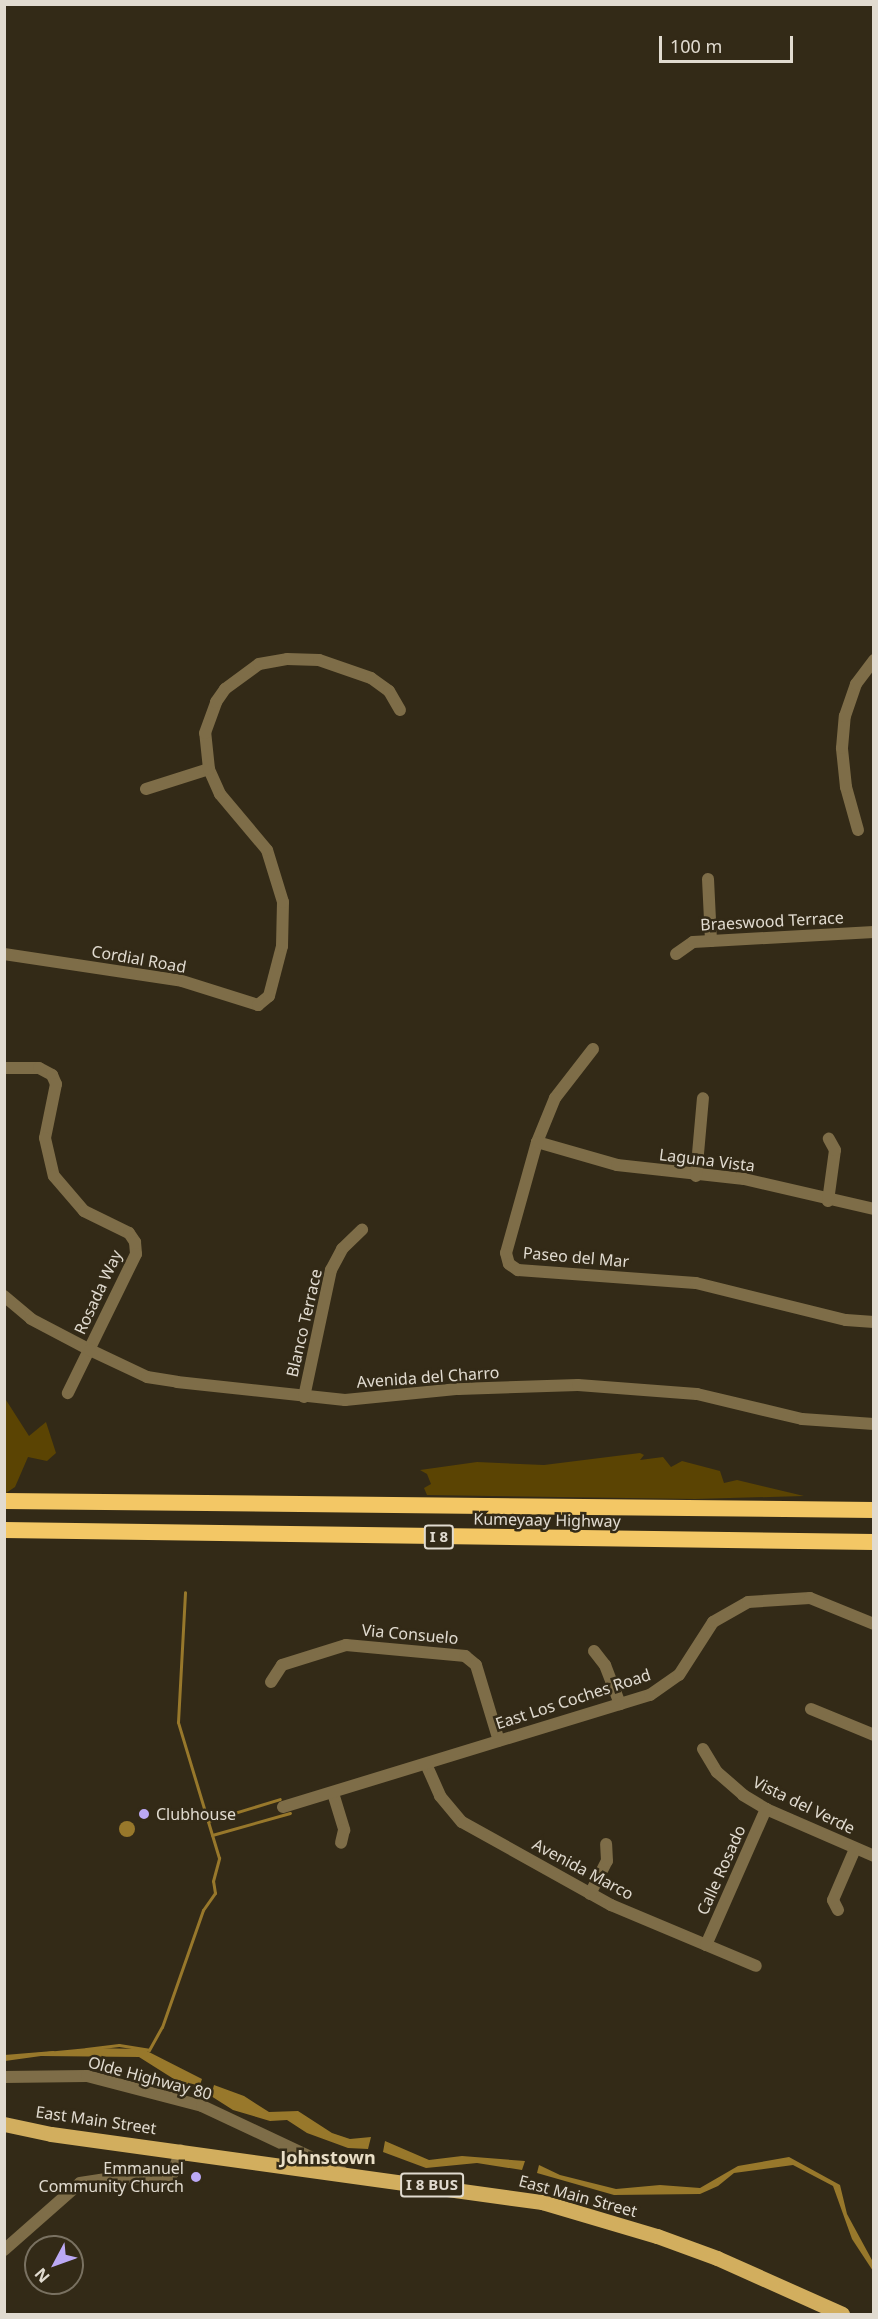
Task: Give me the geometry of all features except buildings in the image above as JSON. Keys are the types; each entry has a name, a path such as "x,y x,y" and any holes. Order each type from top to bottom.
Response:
{"highway":[{"name":"Kumeyaay Highway","path":"4,1501 873,1510"},
{"name":"Kumeyaay Highway","path":"4,1530 873,1542"}],"main road":[{"name":"East Main Street","path":"4,2124 51,2134 181,2150 542,2202 667,2239 842,2314"}],"street":[{"path":"146,789 209,769 205,733 216,702 231,684 259,664 287,659 320,660 349,668 389,691 400,711"},
{"path":"858,830 846,788 842,748 844,716 856,684 873,660"},
{"name":"Cordial Road","path":"4,954 182,981 249,1005 265,1001 282,946 283,902 267,850 220,794 209,769"},
{"path":"708,879 711,941"},
{"name":"Braeswood Terrace","path":"676,954 693,942 873,932"},
{"name":"Paseo del Mar","path":"593,1049 555,1098 537,1142 506,1253 509,1264 519,1270 696,1283 846,1320 873,1322"},
{"name":"Rosada Way","path":"4,1068 39,1068 52,1075 56,1084 45,1138 54,1176 84,1211 129,1233 135,1242 136,1254 68,1393"},
{"path":"696,1176 703,1098"},
{"path":"828,1200 835,1150 829,1139"},
{"name":"Laguna Vista","path":"537,1142 617,1165 696,1176 744,1179 873,1209"},
{"name":"Blanco Terrace","path":"304,1397 331,1270 342,1249 362,1230"},
{"name":"Avenida del Charro","path":"4,1296 31,1320 147,1377 345,1400 458,1389 578,1385 697,1395 802,1419 873,1424"},
{"name":"East Los Coches Road","path":"283,1807 650,1695 673,1681 713,1622 748,1602 810,1598 873,1624"},
{"name":"Via Consuelo","path":"271,1682 282,1665 346,1645 465,1656 476,1665 499,1740"},
{"path":"594,1651 605,1665 620,1704"},
{"path":"812,1709 873,1735"},
{"name":"Vista del Verde","path":"703,1749 731,1786 766,1809 873,1856"},
{"name":"Avenida Marco","path":"426,1764 440,1796 462,1822 590,1894 756,1966"},
{"path":"333,1792 344,1830 341,1843"},
{"name":"Calle Rosado","path":"706,1945 766,1809"},
{"path":"590,1894 607,1861 606,1844"},
{"path":"838,1910 833,1900 855,1849"},
{"name":"Olde Highway 80","path":"4,2077 87,2076 202,2106 346,2173"},
{"path":"4,2250 80,2182 113,2178 164,2179 173,2173 181,2150"}],"shaded area":[{"path":"4,1385 6,1400 29,1436 46,1422 56,1453 47,1461 28,1457 15,1487 6,1493"},
{"path":"640,1453 644,1455 640,1460 663,1457 671,1467 682,1461 720,1471 724,1483 737,1480 804,1496 695,1499 427,1495 424,1488 431,1484 427,1474 420,1470 477,1462 544,1465"},
{"path":"124,1821 130,1821 135,1829 133,1835 124,1837 119,1832 119,1826"},
{"path":"88,2048 143,2049 202,2079 199,2088 177,2081 139,2057 41,2056 5,2061 5,2056"},
{"path":"214,2085 244,2096 269,2112 298,2111 332,2133 350,2139 371,2137 368,2149 348,2148 307,2133 287,2120 270,2121 233,2110 211,2096"},
{"path":"385,2141 429,2160 462,2156 525,2161 522,2170 477,2163 426,2168 383,2152"},
{"path":"789,2157 840,2185 847,2214 873,2262 873,2271 852,2239 833,2186 793,2165 734,2173 718,2186 700,2194 614,2195 537,2173 539,2165 560,2175 616,2189 660,2185 700,2188 738,2166"}],"waterway":[{"path":"86,2049 119,2045 149,2050 162,2027 203,1910 215,1893 213,1881 219,1858 178,1722 185,1592"},
{"path":"208,1821 280,1799"},
{"path":"212,1835 290,1813"},
{"path":"4,2056 53,2052"}],"place":[{"name":"Clubhouse","path":"144,1814"},
{"name":"Emmanuel Community Church","path":"196,2177"}],"district":[{"name":"Johnstown","path":"328,2157"}]}
